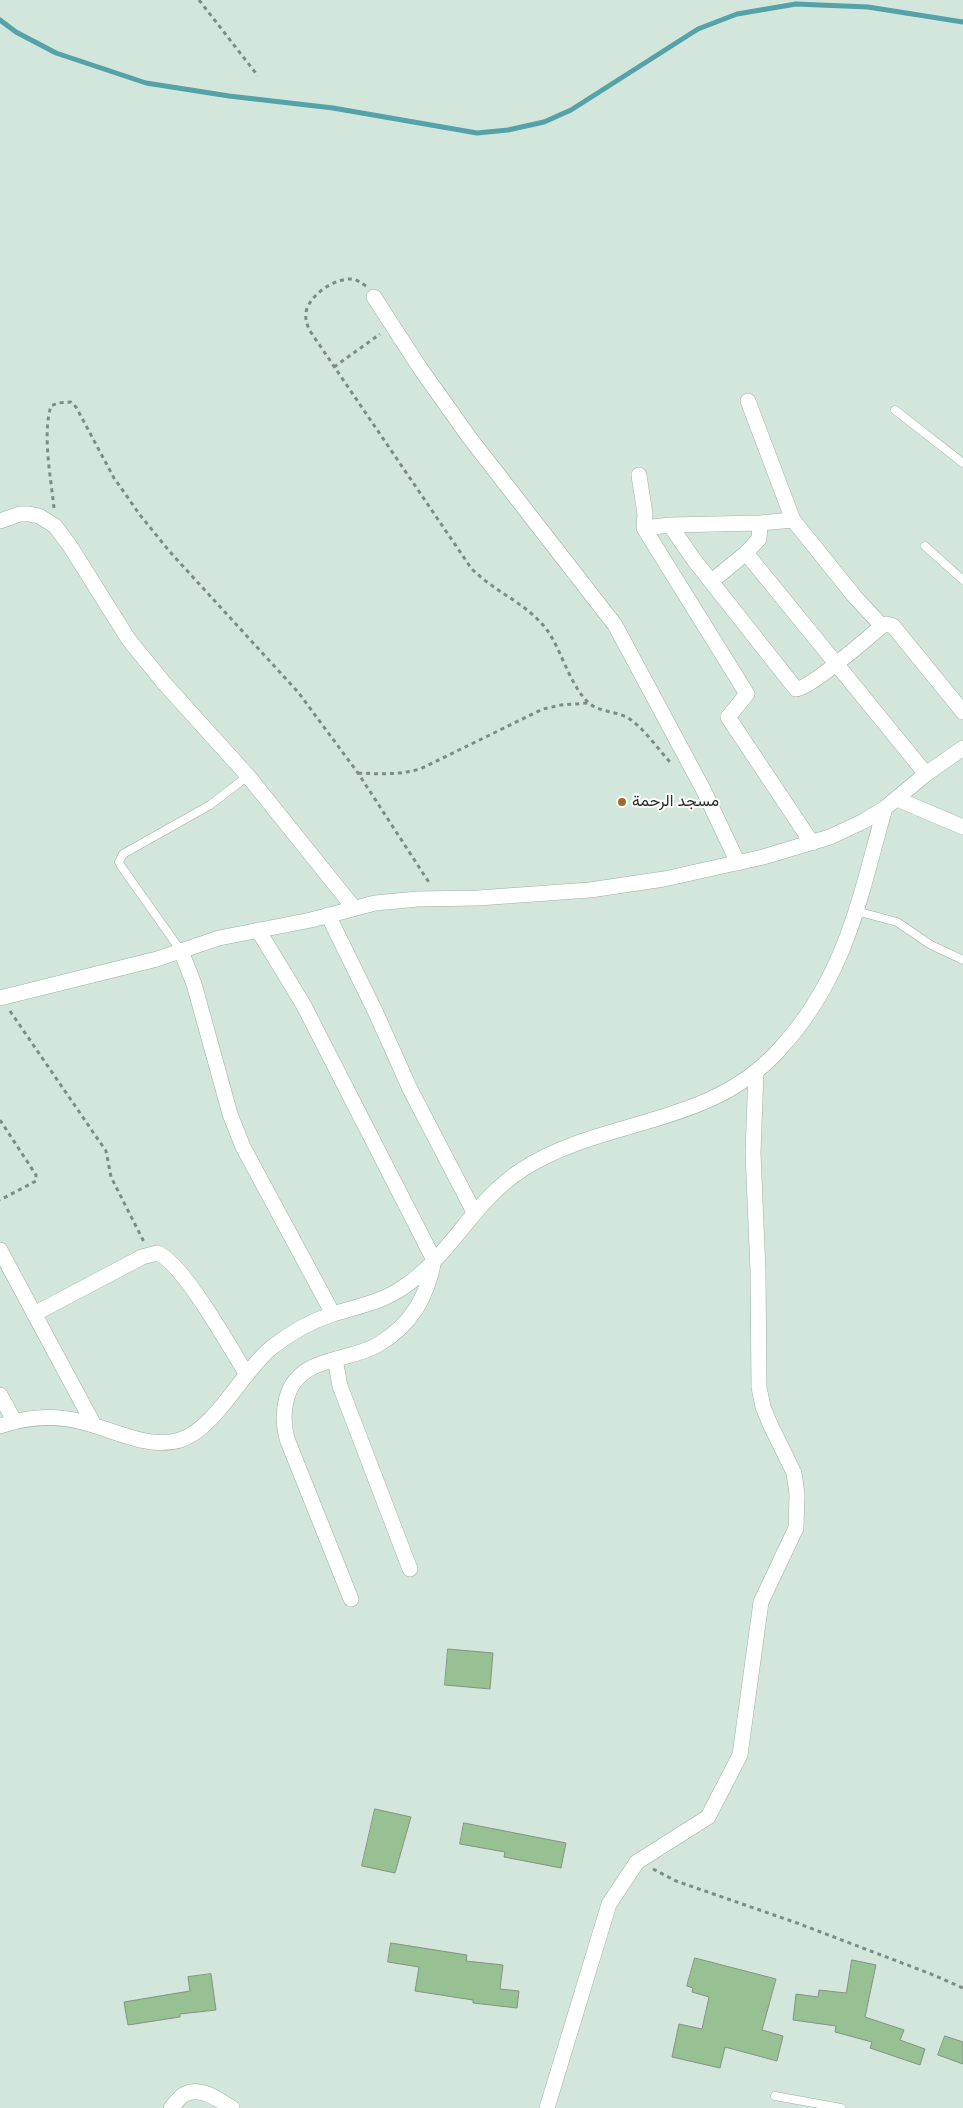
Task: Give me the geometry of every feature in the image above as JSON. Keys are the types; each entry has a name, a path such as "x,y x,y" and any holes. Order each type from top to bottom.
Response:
{"street":[{"path":"374,296 469,437 614,625 703,789 738,863"},
{"path":"748,401 793,520 855,597 882,626"},
{"path":"639,475 645,514 644,528 747,694 728,717 812,843"},
{"path":"0,520 20,514 29,514 39,516 55,526 70,546 129,640 164,683 248,776 354,908"},
{"path":"644,528 670,525 760,523 793,520"},
{"path":"712,581 746,553 759,539 760,523"},
{"path":"670,525 678,539 796,689 801,689 886,624 893,626 963,712"},
{"path":"746,553 926,774"},
{"path":"1,998 149,962 219,938 396,900 515,896 600,889 664,879 738,863 812,843 847,830 891,803 926,774 963,748"},
{"path":"891,803 963,827"},
{"path":"0,1426 15,1422 50,1418 72,1420 152,1442 166,1443 194,1434 205,1425 271,1349 284,1339 300,1329 333,1314 370,1304 405,1286 434,1260 474,1212 504,1183 540,1160 579,1143 690,1108 724,1093 756,1072 794,1033 825,987 838,963 891,803"},
{"path":"328,916 376,1013 410,1089 474,1212"},
{"path":"258,930 303,1004 434,1260 426,1293 408,1318 380,1344 360,1353 316,1364 299,1374 288,1394 284,1416 287,1438 351,1599"},
{"path":"181,952 194,984 225,1096 243,1147 333,1314"},
{"path":"547,2108 609,1904 637,1862 708,1816 740,1755 761,1602 796,1528 797,1494 794,1473 763,1407 759,1387 758,1271 753,1153 756,1072"},
{"path":"0,1250 94,1425"},
{"path":"34,1314 150,1253 161,1254 191,1287 247,1375"},
{"path":"335,1359 343,1395 410,1569"},
{"path":"0,1395 15,1422"},
{"path":"171,2108 185,2094 194,2093 210,2093 232,2108"}],"lane":[{"path":"895,410 963,463"},
{"path":"925,546 963,580"},
{"path":"181,952 121,866 120,857 210,805 248,776"},
{"path":"856,911 897,922 932,945 963,960"},
{"path":"775,2096 841,2108"}],"path":[{"path":"199,0 258,76"},
{"path":"374,296 358,280 350,279 332,285 317,293 310,302 306,313 306,322 310,331 471,568 481,579 522,605 548,631 581,694 589,703 597,708 627,718 640,728 677,768"},
{"path":"334,367 392,325"},
{"path":"55,526 48,444 48,420 51,406 65,401 71,402 76,407 114,478 158,537 198,584 298,692 358,773 440,899"},
{"path":"358,773 386,775 420,769 543,709 562,705 589,703"},
{"path":"1,998 106,1151 111,1177 150,1253"},
{"path":"0,1120 36,1175 36,1182 0,1200"},
{"path":"637,1862 676,1881 797,1923 963,1988"}],"building":[{"path":"448,1649 493,1653 490,1689 445,1685"},
{"path":"375,1809 411,1817 395,1873 362,1866"},
{"path":"464,1823 566,1843 561,1868 504,1857 505,1852 460,1844"},
{"path":"391,1943 467,1955 466,1961 503,1965 500,1989 519,1991 517,2008 473,2003 473,2000 415,1991 419,1967 388,1962"},
{"path":"695,1958 776,1979 762,2030 783,2036 777,2061 725,2047 720,2068 672,2057 679,2024 702,2029 709,1997 692,1992 693,1988 687,1986"},
{"path":"852,1960 876,1965 865,2017 904,2030 900,2040 925,2049 920,2065 870,2048 872,2042 835,2032 836,2026 793,2020 796,1994 818,1997 819,1990 846,1993"},
{"path":"211,1974 216,2010 180,2014 180,2017 128,2025 124,2002 190,1991 188,1977"},
{"path":"945,2036 963,2042 963,2064 938,2055"}],"waterway":[{"path":"0,20 16,32 56,53 146,83 229,96 333,108 477,133 508,130 544,122 571,110 698,29 737,14 796,4 868,7 963,22"}],"place":[{"name":"مسجد الرحمة","path":"622,802"}]}
